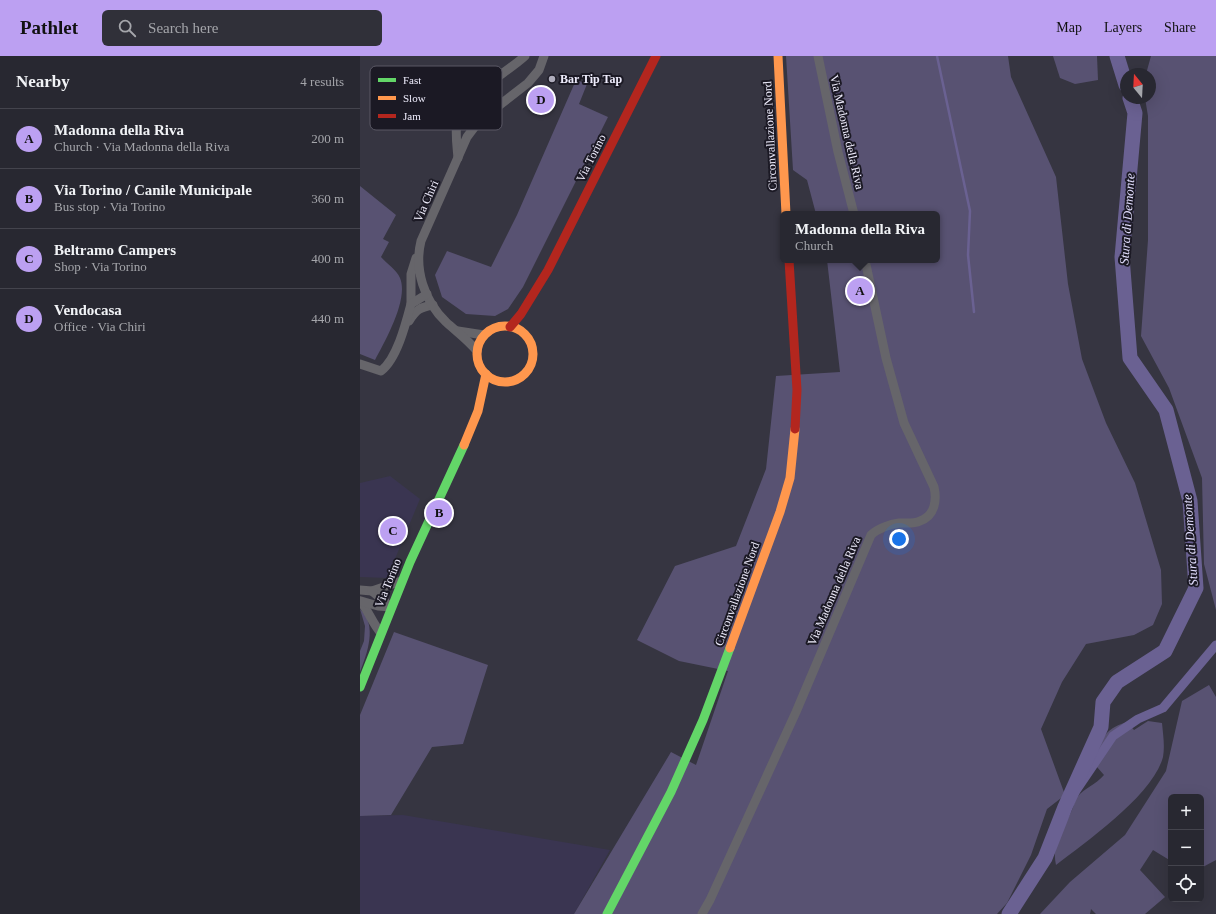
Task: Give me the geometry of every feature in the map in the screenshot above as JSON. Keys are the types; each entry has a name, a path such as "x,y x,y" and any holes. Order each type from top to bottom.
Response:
{"main road":[{"name":"Via Torino","path":"510,327 548,270 656,56"},
{"name":"Circonvallazione Nord","path":"778,56 786,211"},
{"name":"Circonvallazione Nord","path":"607,914 671,792 703,720 780,512 790,478 797,390 789,263"},
{"name":"Via Torino","path":"523,333 528,318 545,283 548,270"},
{"path":"510,327 523,333 532,348 533,355 529,368 520,377 514,380 501,382 486,374 479,364 477,351 484,335 494,329 510,327"},
{"name":"Via Torino","path":"360,687 401,581 472,425 484,390 486,374"},
{"name":"Via Torino","path":"472,425 493,389 501,382"}],"street":[{"name":"Via Chiri","path":"502,75 525,56"},
{"name":"Via Chiri","path":"502,103 528,83 539,70 544,56"},
{"name":"Via Madonna della Riva","path":"818,56 838,152 853,211"},
{"name":"Via Chiri","path":"456,130 458,159"},
{"name":"Via Chiri","path":"360,364 381,372 388,366 404,329 411,304 411,274 422,241 467,137 472,130"},
{"name":"Via Chiri","path":"418,254 421,279 433,305 445,321 458,331 477,351"},
{"name":"Via Madonna della Riva","path":"702,914 710,900 796,712 870,535 875,531 896,523 919,522 928,516 935,506 936,495 934,487 904,423 886,358 866,263"},
{"path":"411,304 427,294"},
{"name":"Via Chiri","path":"404,329 416,310 421,307 433,305"},
{"path":"458,331 484,335"},
{"path":"360,590 372,591 401,581"},
{"path":"372,591 391,607"},
{"path":"360,601 378,606 391,607"},
{"path":"360,601 369,613 372,623 381,633"}],"shaded area":[{"path":"786,56 1008,56 1011,77 1056,177 1068,284 1082,359 1106,423 1135,483 1161,570 1162,604 1153,625 1134,635 1086,644 1062,682 1041,729 1065,795 1047,809 1031,855 1007,903 997,914 574,914 671,752 696,765 728,671 679,661 637,640 675,566 736,546 766,469 776,376 840,372 827,263 940,263 940,211 815,211 807,180 793,170"},
{"path":"1053,56 1097,56 1098,80 1075,84 1060,78"},
{"path":"1151,56 1216,56 1216,610 1204,564 1202,478 1169,388 1141,336 1148,240 1148,116 1146,104 1156,104 1156,68 1148,68"},
{"path":"576,80 587,84 579,104 608,117 523,287 508,309 495,316 466,314 442,297 435,275 447,251 491,267 517,215"},
{"path":"360,186 396,215 383,239 389,242 381,257 399,275 402,287 401,297 395,320 375,360 360,354"},
{"path":"390,476 420,499 387,578 360,577 360,483"},
{"path":"360,609 369,623 370,631 368,648 360,672 360,651 364,641 365,626"},
{"path":"394,632 488,665 463,744 432,747 391,815 360,816 360,715"},
{"path":"1209,685 1216,697 1216,860 1204,866 1204,794 1168,794 1168,859 1153,850 1140,870 1165,897 1145,914 1096,914 1091,909 1090,914 1040,914 1070,882 1125,835 1166,771 1182,701"},
{"path":"1148,721 1162,723 1164,753 1157,772 1133,802 1101,830 1056,865 1055,850 1059,836 1076,799 1081,793 1104,775 1097,767 1099,751 1103,738 1118,725 1127,722 1134,730"},
{"path":"403,815 610,850 574,914 360,914 360,816"}],"waterway":[{"path":"937,56 970,211 968,255 974,312"},
{"name":"Stura di Demonte","path":"1117,56 1121,68"},
{"name":"Stura di Demonte","path":"1009,914 1045,858 1065,807 1101,727 1103,702 1117,682 1165,651 1196,588 1190,501 1166,410 1130,358 1122,257 1135,113 1132,104"},
{"path":"1065,807 1113,736 1138,719 1163,708 1216,645"}],"traffic: fast":[{"path":"360,687 410,562 464,445"},
{"path":"607,914 671,792 703,720 730,648"}],"traffic: slow":[{"path":"778,56 786,211"},
{"path":"505,326 516,328 525,334 531,343 533,354 531,365 525,374 516,380 505,382 494,380 485,374 479,365 477,354 479,343 485,334 494,328 505,326"},
{"path":"464,445 478,411 486,374"},
{"path":"730,648 780,512 790,478 795,429"}],"traffic: jam":[{"path":"510,327 521,314 548,270 656,56"},
{"path":"789,263 797,390 795,429"}],"place":[{"name":"Bar Tip Tap","path":"552,79"},
{"name":"Vendocasa","path":"541,100"},
{"name":"Madonna della Riva","path":"860,291"},
{"name":"Via Torino / Canile Municipale","path":"439,513"},
{"name":"Beltramo Campers","path":"393,531"}]}
